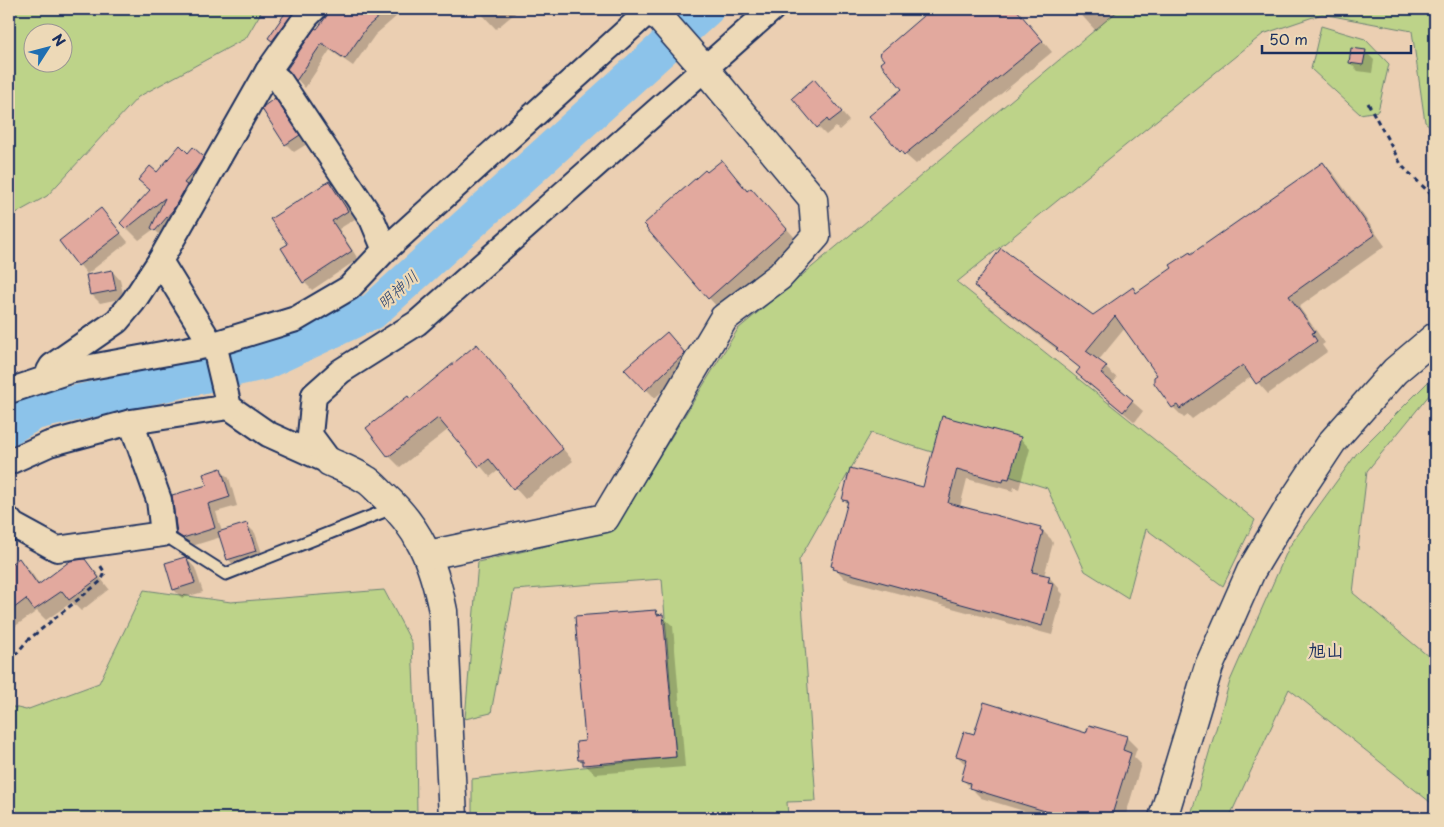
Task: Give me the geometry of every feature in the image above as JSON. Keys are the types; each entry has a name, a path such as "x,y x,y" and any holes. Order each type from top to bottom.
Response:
{"street":[{"path":"49,377 49,371 52,366 117,321 133,302 160,261 268,71 314,9"},
{"path":"330,462 310,434 314,395 341,371 417,323 698,61 772,9"},
{"path":"9,391 69,370 214,348 296,319 348,288 385,250 653,11 698,61 813,199 816,236 780,276 724,318 605,518 428,555"},
{"path":"268,71 280,81 372,219 385,250"},
{"path":"160,261 214,348 229,407 268,434 366,479 396,506 414,528 428,555 443,611 453,818"},
{"path":"1163,818 1209,666 1251,571 1293,501 1332,442 1395,371 1435,338"},
{"path":"9,462 49,444 131,422 229,407"},
{"path":"9,520 12,525 57,549 163,534 160,500 131,422"}],"lane":[{"path":"163,534 226,574 396,506"}],"path":[{"path":"1368,103 1402,166 1435,198"},
{"path":"9,662 28,640 104,577 103,568 86,545"}],"green space":[{"path":"9,9 263,9 246,38 138,97 47,196 9,217"},
{"path":"1120,9 1435,9 1435,130 1425,122 1412,31 1322,14 1263,34 957,282 1255,520 1223,586 1146,529 1128,598 1085,571 1047,488 871,433 799,560 816,801 787,802 788,818 472,818 472,779 676,757 662,579 514,590 491,713 465,719 478,562 614,530 738,329"},
{"path":"1321,26 1365,39 1389,64 1378,111 1360,114 1311,69"},
{"path":"1435,375 1435,388 1367,471 1353,593 1435,662 1435,806 1289,689 1229,818 1190,818 1230,681 1289,547 1357,453"},
{"path":"144,590 231,602 384,590 412,643 417,818 9,818 9,706 26,710 99,683"}],"building":[{"path":"288,9 293,13 272,41 268,38"},
{"path":"332,9 388,9 367,27 345,59 322,43 296,81 287,69 315,28 317,29"},
{"path":"931,9 1016,9 1043,41 904,155 869,116 902,89 880,63 884,60 879,54"},
{"path":"1351,48 1366,50 1363,65 1349,63"},
{"path":"814,79 842,112 829,122 827,119 817,128 792,98"},
{"path":"275,98 300,135 285,145 262,109"},
{"path":"180,145 188,153 193,147 204,157 184,183 187,185 173,210 155,231 151,228 165,198 126,229 120,223 150,190 138,180 150,166 157,172"},
{"path":"722,160 747,191 751,188 787,229 708,299 644,224 705,170 707,172"},
{"path":"1323,162 1375,235 1289,296 1315,332 1312,333 1317,341 1256,384 1243,365 1180,409 1177,405 1172,408 1154,383 1154,377 1157,375 1115,316 1086,351 1107,366 1101,373 1133,400 1123,412 1076,373 1080,368 1056,349 1058,348 974,286 1001,248 1093,315 1133,287 1136,293 1172,268 1170,265 1190,252 1191,254"},
{"path":"329,181 348,211 332,221 352,251 303,283 281,248 288,244 270,219"},
{"path":"101,208 121,233 78,266 59,241"},
{"path":"112,270 116,290 90,295 86,275"},
{"path":"667,332 685,353 645,391 624,369"},
{"path":"477,344 563,449 513,489 489,459 479,467 438,418 388,457 366,428 408,396 410,399"},
{"path":"942,416 1021,437 1009,479 1004,478 1003,482 957,469 948,503 1041,527 1040,531 1043,531 1032,572 1050,576 1048,582 1053,583 1042,626 833,569 834,567 831,566 848,501 842,500 850,468 923,487"},
{"path":"221,468 230,497 208,504 215,528 183,538 177,534 172,495 207,485 203,474"},
{"path":"247,523 256,551 227,560 218,532"},
{"path":"19,558 38,585 70,561 85,559 99,578 69,600 62,591 34,610 26,599 9,612 9,565"},
{"path":"187,558 195,583 173,590 165,563"},
{"path":"656,610 657,615 663,614 676,757 583,765 583,760 578,760 576,742 585,741 575,616"},
{"path":"984,702 1086,733 1089,725 1127,736 1123,750 1131,753 1111,818 1068,818 969,788 970,783 961,780 967,759 956,756 964,731 974,734"}],"waterway":[{"name":"明神川","path":"9,427 35,412 264,362 373,311 706,9"}],"district":[{"name":"旭山","path":"1326,649"}]}
